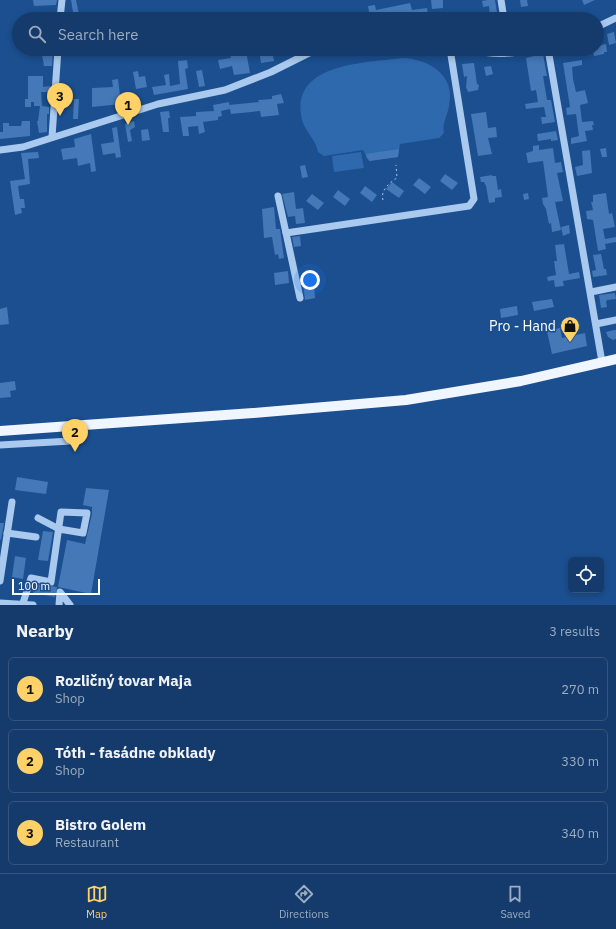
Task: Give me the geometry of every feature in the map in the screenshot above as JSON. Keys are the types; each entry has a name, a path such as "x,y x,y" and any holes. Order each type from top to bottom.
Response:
{"main road":[{"path":"0,430 253,414 406,400 521,381 616,359"}],"street":[{"path":"61,12 62,0"},
{"path":"501,0 503,12"},
{"path":"604,24 616,18"},
{"path":"52,137 58,56"},
{"path":"0,150 23,146 158,104 225,90 271,72 303,56"},
{"path":"286,233 469,206 474,199 451,56"},
{"path":"549,56 602,362"},
{"path":"278,196 300,298"},
{"path":"591,292 616,287"},
{"path":"596,324 616,320"},
{"path":"0,445 71,441"},
{"path":"0,581 2,553 12,502"},
{"path":"24,603 31,578 51,582 59,529 38,518"},
{"path":"5,536 36,537"},
{"path":"59,605 60,592 70,605"},
{"path":"0,602 33,605"}],"path":[{"path":"383,200 383,191 392,181 397,178 396,165"}],"shaded area":[{"path":"402,58 412,59 431,65 444,77 450,95 449,106 444,123 444,133 439,138 400,144 398,157 369,161 363,150 324,156 318,152 315,142 304,125 301,114 302,97 309,84 321,75 336,68 353,64"},
{"path":"361,152 364,168 334,172 332,156"}],"building":[{"path":"33,0 57,0 56,5 34,6"},
{"path":"71,0 76,0 79,12 73,12"},
{"path":"431,0 443,0 443,8 432,9"},
{"path":"495,0 497,12 489,12 489,6 483,7 482,1"},
{"path":"520,0 527,0 528,6 521,7"},
{"path":"582,0 595,0 584,5"},
{"path":"410,3 412,10 427,8 428,12 369,12 368,6 375,5 376,10"},
{"path":"614,32 616,43 609,45 607,34"},
{"path":"604,44 606,44 607,52 604,52"},
{"path":"42,56 53,56 52,66 44,66"},
{"path":"230,56 247,56 250,73 234,75 232,66 220,69 218,60 231,58"},
{"path":"260,56 273,56 274,61 261,63"},
{"path":"543,56 547,76 543,76 547,100 551,100 555,122 542,124 541,117 546,117 544,107 526,109 525,104 538,102 536,90 531,91 526,58"},
{"path":"187,60 188,68 185,69 188,89 154,95 152,87 166,85 164,75 169,74 170,86 180,84 178,61"},
{"path":"582,60 582,65 572,67 573,79 576,92 585,90 588,103 580,105 582,122 593,121 594,125 592,125 593,130 585,131 587,141 571,144 571,138 579,136 576,114 567,115 566,108 570,107 563,63"},
{"path":"474,63 477,84 479,85 478,90 468,92 466,87 467,76 464,77 462,64"},
{"path":"491,66 493,74 486,76 484,67"},
{"path":"202,70 205,86 199,87 196,71"},
{"path":"138,71 139,77 145,76 147,87 136,89 133,72"},
{"path":"28,76 43,76 43,87 50,86 50,92 41,92 42,106 49,107 49,114 47,114 47,132 39,133 37,121 40,106 34,106 34,102 31,102 31,107 25,107 25,99 28,99"},
{"path":"118,79 121,104 92,107 92,88 113,87 112,80"},
{"path":"281,94 284,103 277,104 279,115 261,117 260,111 231,114 229,105 259,102 258,100 272,99 272,96"},
{"path":"74,99 79,99 78,119 73,119"},
{"path":"60,100 64,100 64,108 59,108"},
{"path":"229,102 230,109 221,111 222,116 218,117 218,120 203,122 205,132 199,134 198,126 188,127 189,136 183,136 180,117 196,116 196,112 214,111 213,105"},
{"path":"169,111 169,132 163,132 160,112"},
{"path":"486,112 488,128 496,127 497,137 488,138 492,154 478,156 471,114"},
{"path":"22,121 30,121 30,136 0,139 0,132 3,132 3,123 9,123 9,126 21,126"},
{"path":"134,121 135,127 130,130 132,141 128,142 125,124"},
{"path":"117,127 121,157 116,158 115,153 103,155 101,144 114,142 112,128"},
{"path":"148,129 150,140 142,141 141,130"},
{"path":"556,131 558,140 551,141 551,139 538,141 537,134"},
{"path":"91,134 96,171 91,172 90,163 78,166 77,158 63,160 61,149 75,147 74,139"},
{"path":"539,145 539,150 553,148 555,163 561,162 563,172 557,173 563,201 555,202 561,230 552,232 551,223 549,224 542,198 548,197 543,161 528,163 526,153 533,151 533,146"},
{"path":"606,148 607,157 602,157 600,149"},
{"path":"399,149 398,157 369,161 368,158 367,159 366,154"},
{"path":"590,150 592,173 577,176 575,167 583,165 582,151"},
{"path":"38,152 39,158 28,159 30,184 18,186 20,199 24,199 25,208 21,208 22,213 15,215 10,181 25,179 21,153"},
{"path":"305,165 308,177 302,178 300,166"},
{"path":"445,174 458,183 452,190 440,181"},
{"path":"492,175 496,176 498,190 501,189 502,197 495,198 495,202 489,203 486,186 484,182 481,182 480,177"},
{"path":"419,178 431,187 425,194 413,185"},
{"path":"392,182 404,191 399,198 386,189"},
{"path":"365,186 377,195 372,202 360,193"},
{"path":"338,190 350,199 345,206 333,197"},
{"path":"294,192 296,209 303,208 305,223 296,224 295,216 288,217 282,194"},
{"path":"528,193 529,199 524,200 523,194"},
{"path":"606,193 609,214 612,213 615,227 603,229 605,239 616,237 616,242 605,244 606,249 598,251 593,220 587,219 586,211 593,210 591,202 593,202 593,195"},
{"path":"312,194 324,203 318,210 306,201"},
{"path":"274,207 276,229 280,229 284,258 279,259 278,254 275,255 272,237 264,238 262,209"},
{"path":"569,225 570,233 563,236 561,227"},
{"path":"300,236 301,246 294,247 292,237"},
{"path":"564,244 569,274 579,272 580,278 563,281 564,286 555,287 554,280 548,281 547,277 556,275 554,261 557,261 555,245"},
{"path":"601,254 604,269 606,269 607,275 593,277 592,271 596,270 593,255"},
{"path":"288,271 289,283 275,285 274,273"},
{"path":"313,273 315,298 305,300 302,274"},
{"path":"615,293 616,299 607,300 607,307 601,308 599,295"},
{"path":"552,299 554,307 534,311 532,302"},
{"path":"517,306 518,315 501,318 500,309"},
{"path":"7,307 9,324 0,325 0,309"},
{"path":"560,328 562,338 585,333 587,346 552,354 547,331"},
{"path":"616,330 616,339 613,340 608,337 606,332"},
{"path":"15,381 16,390 10,391 11,397 0,398 0,383"},
{"path":"17,477 48,482 46,494 15,490"},
{"path":"86,488 109,490 91,594 58,587 67,540 85,544 92,514 92,507 83,505"},
{"path":"0,523 4,523 1,540 0,539"},
{"path":"43,531 53,532 48,561 38,560"},
{"path":"15,556 26,558 23,579 12,577"},
{"path":"35,584 57,587 55,597 33,593"}],"place":[{"name":"Bistro Golem","path":"60,116"},
{"name":"Rozličný tovar Maja","path":"128,125"},
{"name":"Pro - Hand","path":"570,343"},
{"name":"Tóth - fasádne obklady","path":"75,452"}]}
